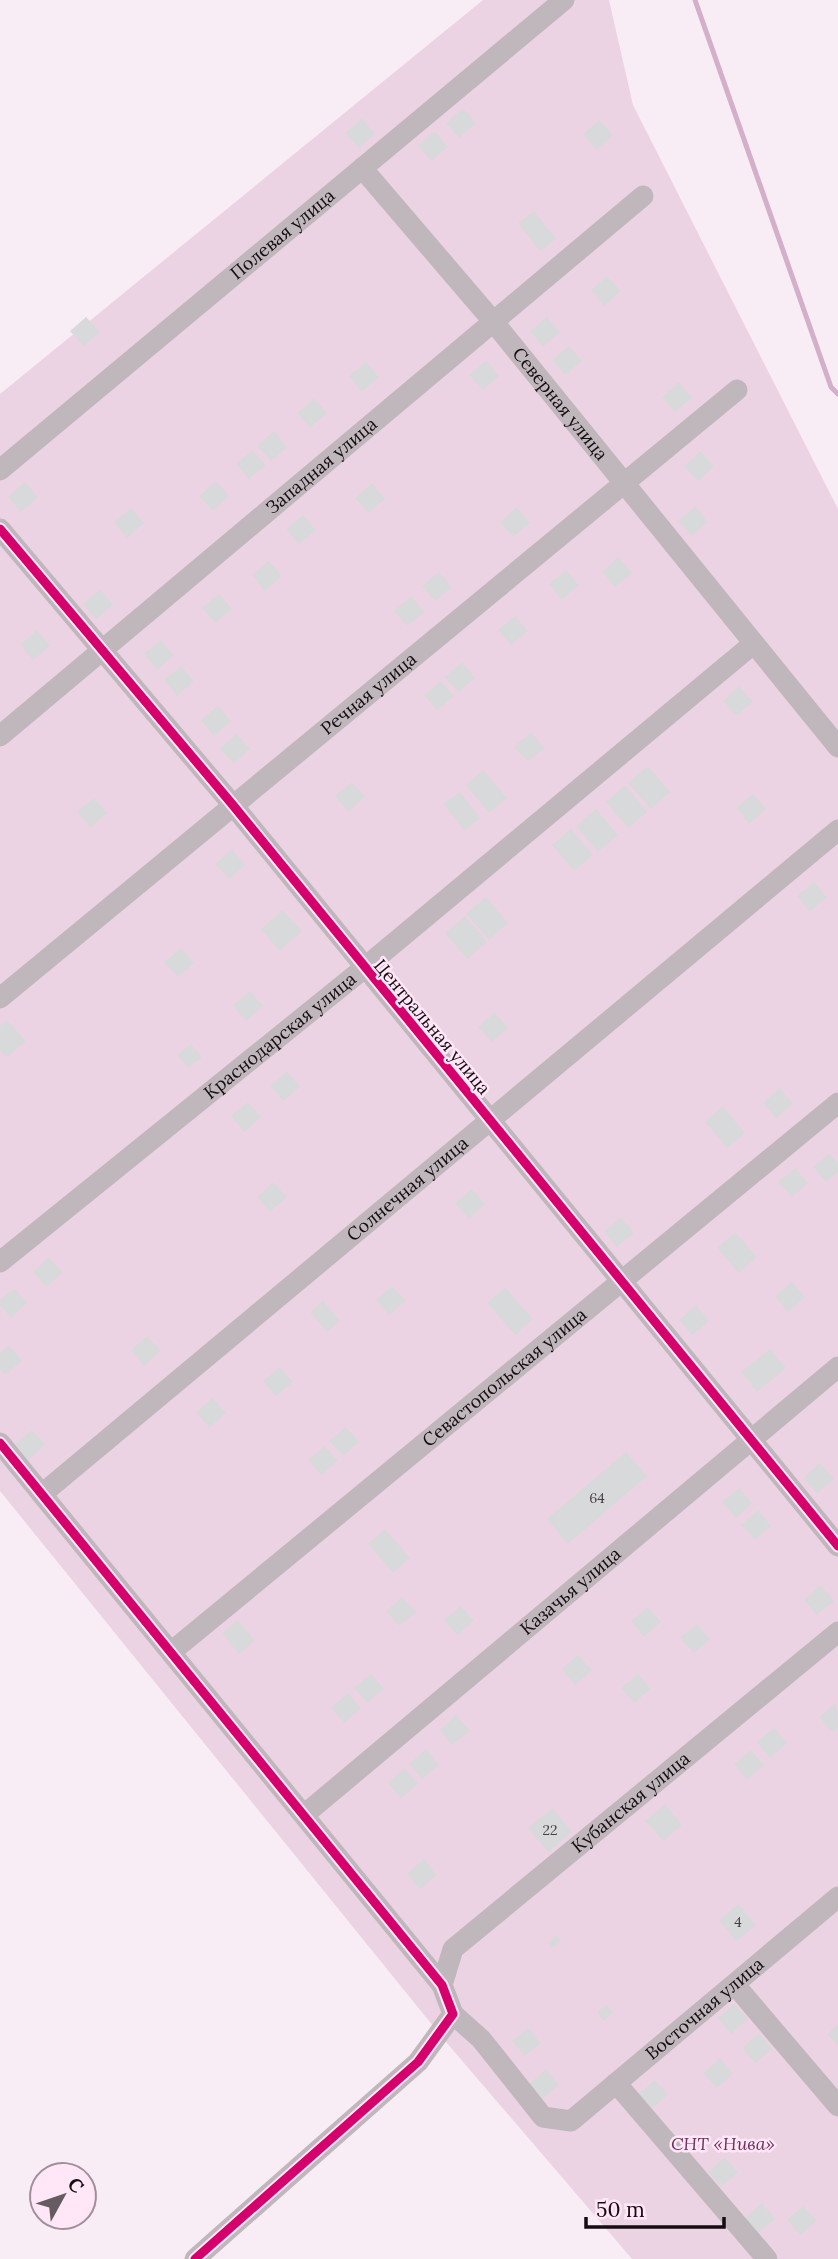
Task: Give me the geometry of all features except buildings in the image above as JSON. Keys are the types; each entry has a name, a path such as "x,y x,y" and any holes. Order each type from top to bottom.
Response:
{"street":[{"name":"Полевая улица","path":"0,470 564,0"},
{"name":"Северная улица","path":"362,168 492,320 838,747"},
{"name":"Западная улица","path":"0,736 492,320 643,196"},
{"name":"Речная улица","path":"0,998 737,390"},
{"name":"Центральная улица","path":"0,529 232,804 363,969 838,1546"},
{"name":"Краснодарская улица","path":"0,1262 363,969 753,644"},
{"name":"Солнечная улица","path":"42,1494 838,830"},
{"name":"Севастопольская улица","path":"171,1652 838,1103"},
{"name":"Казачья улица","path":"304,1815 838,1367"},
{"path":"0,1443 442,1984 453,2014 418,2062 195,2259"},
{"name":"Кубанская улица","path":"442,1984 453,1950 838,1632"},
{"name":"Восточная улица","path":"453,2014 481,2039 543,2117 571,2121 838,1897"},
{"path":"735,1985 838,2106"},
{"path":"616,2082 767,2259"}],"green space":[{"name":"СНТ «Нива»","path":"483,0 609,0 633,105 838,509 838,2259 632,2259 446,2042 0,1491 0,394"}],"waterway":[{"path":"695,0 831,387 838,394"}],"cycle path":[{"path":"0,529 232,804 838,1546"},
{"path":"0,1443 442,1985 453,2014 418,2062 195,2259"}]}
